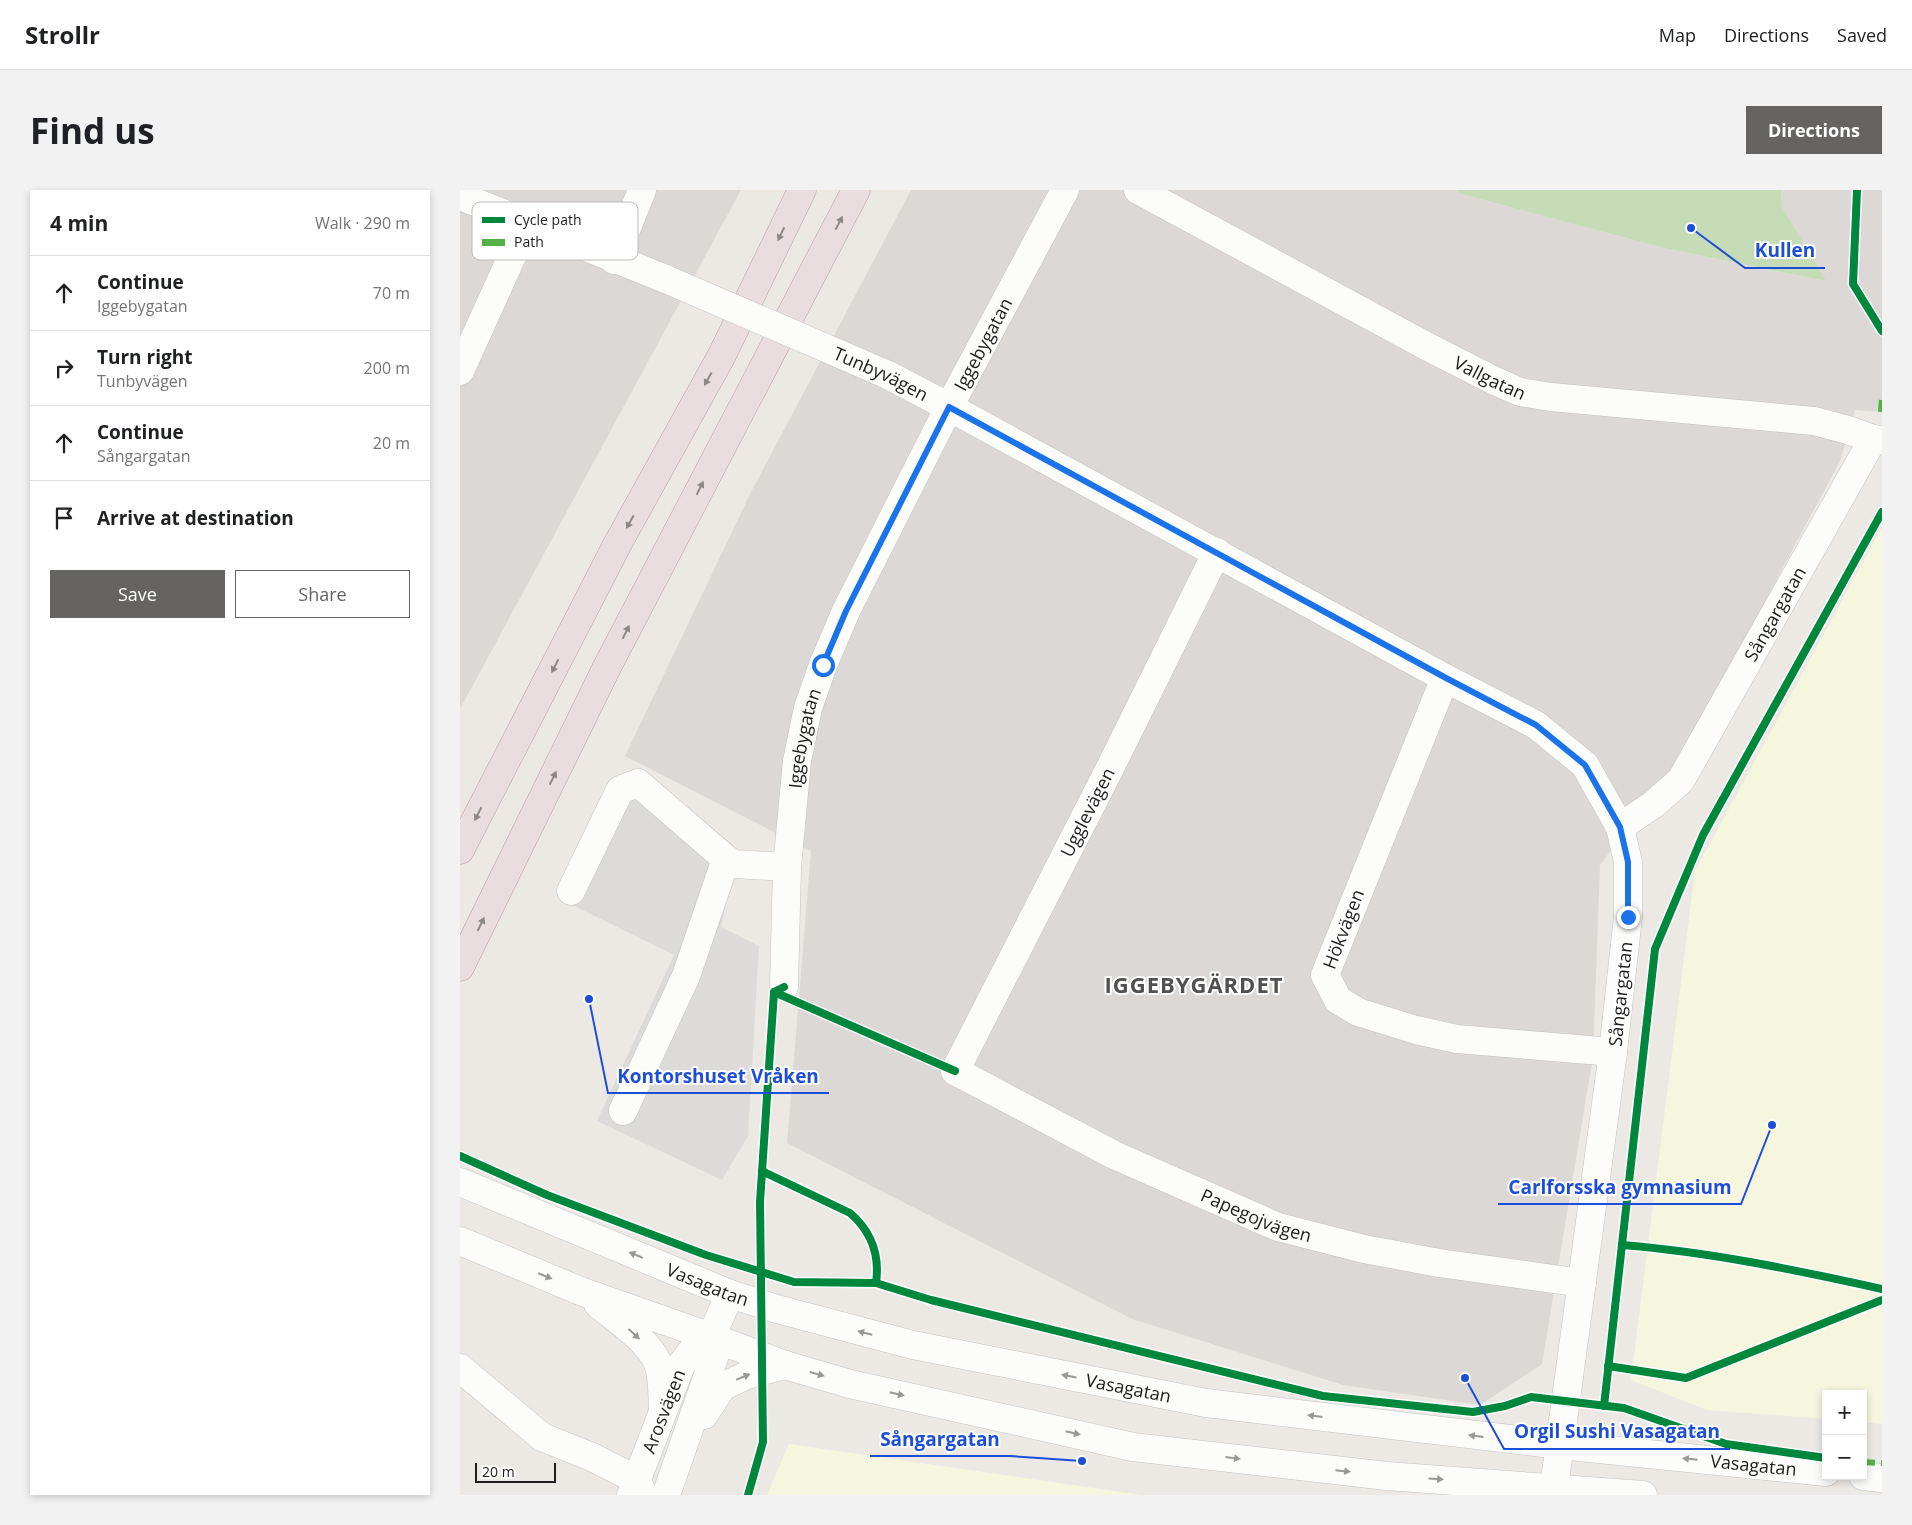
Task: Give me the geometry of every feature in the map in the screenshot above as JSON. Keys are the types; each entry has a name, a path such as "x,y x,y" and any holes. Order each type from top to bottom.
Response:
{"highway":[{"path":"460,850 618,543 722,355 802,190"},
{"path":"460,968 607,668 856,190"}],"street":[{"path":"637,202 642,190"},
{"name":"Iggebygatan","path":"784,987 787,867 797,761 808,708 846,611 949,407 1065,190"},
{"name":"Vallgatan","path":"1138,190 1428,347 1520,392 1551,397 1814,421 1878,440"},
{"name":"Tunbyvägen","path":"460,196 475,202"},
{"path":"460,371 510,260"},
{"name":"Tunbyvägen","path":"614,260 668,280 888,375 1536,725 1585,765 1620,827"},
{"name":"Sångargatan","path":"1554,1491 1614,1052 1628,917 1628,862 1620,827 1654,804 1681,780 1878,440"},
{"name":"Ugglevägen","path":"956,1071 1217,552"},
{"name":"Hökvägen","path":"1446,678 1325,975 1338,1000 1358,1012 1416,1030 1457,1039 1614,1052"},
{"path":"571,891 620,790 638,783 726,860 734,864 787,867"},
{"path":"623,1111 686,976 726,860"},
{"name":"Papegojvägen","path":"956,1071 1114,1155 1278,1228 1364,1249 1439,1263 1582,1282"},
{"name":"Vasagatan","path":"460,1182 730,1294 804,1317 912,1345 1206,1403 1560,1446 1822,1472"},
{"path":"465,1243 583,1292 712,1337 785,1365 850,1384 1133,1447 1387,1476 1554,1491 1643,1495"},
{"path":"583,1292 639,1338 657,1361 662,1383 663,1413"},
{"name":"Arosvägen","path":"637,1490 681,1365 691,1352 712,1337 730,1294"},
{"name":"Arosvägen","path":"666,1495 716,1352 712,1337"},
{"path":"680,1452 722,1387 747,1375 785,1365"},
{"path":"460,1368 542,1437 592,1457 637,1490"},
{"path":"1867,1476 1882,1478"}],"shaded area":[{"path":"460,190 741,190 460,709"},
{"path":"911,190 1456,190 1461,194 1664,248 1825,281 1782,207 1781,190 1882,190 1882,412 1855,410 1840,461 1683,754 1600,865 1593,1056 1542,1364 1480,1405 1343,1385 1132,1319 787,1143 811,851 625,756 751,492"},
{"path":"1882,527 1882,1424 1867,1422 1867,1390 1822,1390 1822,1419 1707,1410 1631,1380 1695,871"},
{"path":"646,774 733,845 734,864 721,927 759,946 748,1136 722,1180 597,1121 674,955 568,903 638,783"},
{"path":"789,1444 1142,1495 767,1495"}],"green space":[{"path":"1456,190 1781,190 1782,207 1826,281 1664,248 1461,194"}],"marked path":[{"path":"1881,412 1882,398"},
{"path":"1867,1462 1882,1463"}],"cycle path":[{"path":"1857,190 1853,284 1882,331"},
{"path":"1604,1406 1655,949 1703,835 1882,512"},
{"path":"748,1495 763,1442 760,1202 774,992 784,987"},
{"path":"774,992 955,1071"},
{"path":"460,1156 547,1195 706,1255 794,1282 876,1283 931,1300 1323,1396 1473,1412 1505,1406 1531,1397 1624,1408 1726,1444 1822,1457"},
{"path":"762,1171 850,1213 858,1220 873,1245 877,1263 876,1283"},
{"path":"1622,1245 1720,1257 1882,1289"},
{"path":"1608,1366 1686,1378 1882,1300"}],"place":[{"name":"Kullen","path":"1691,228"},
{"name":"Kontorshuset Vråken","path":"589,999"},
{"name":"Carlforsska gymnasium","path":"1772,1125"},
{"name":"Orgil Sushi Vasagatan","path":"1465,1378"},
{"name":"Sångargatan","path":"1082,1461"}],"district":[{"name":"IGGEBYGÄRDET","path":"1194,984"}],"route":[{"path":"823,665 846,611 949,407 1446,678 1536,725 1585,765 1620,827 1628,862 1628,917"}]}
